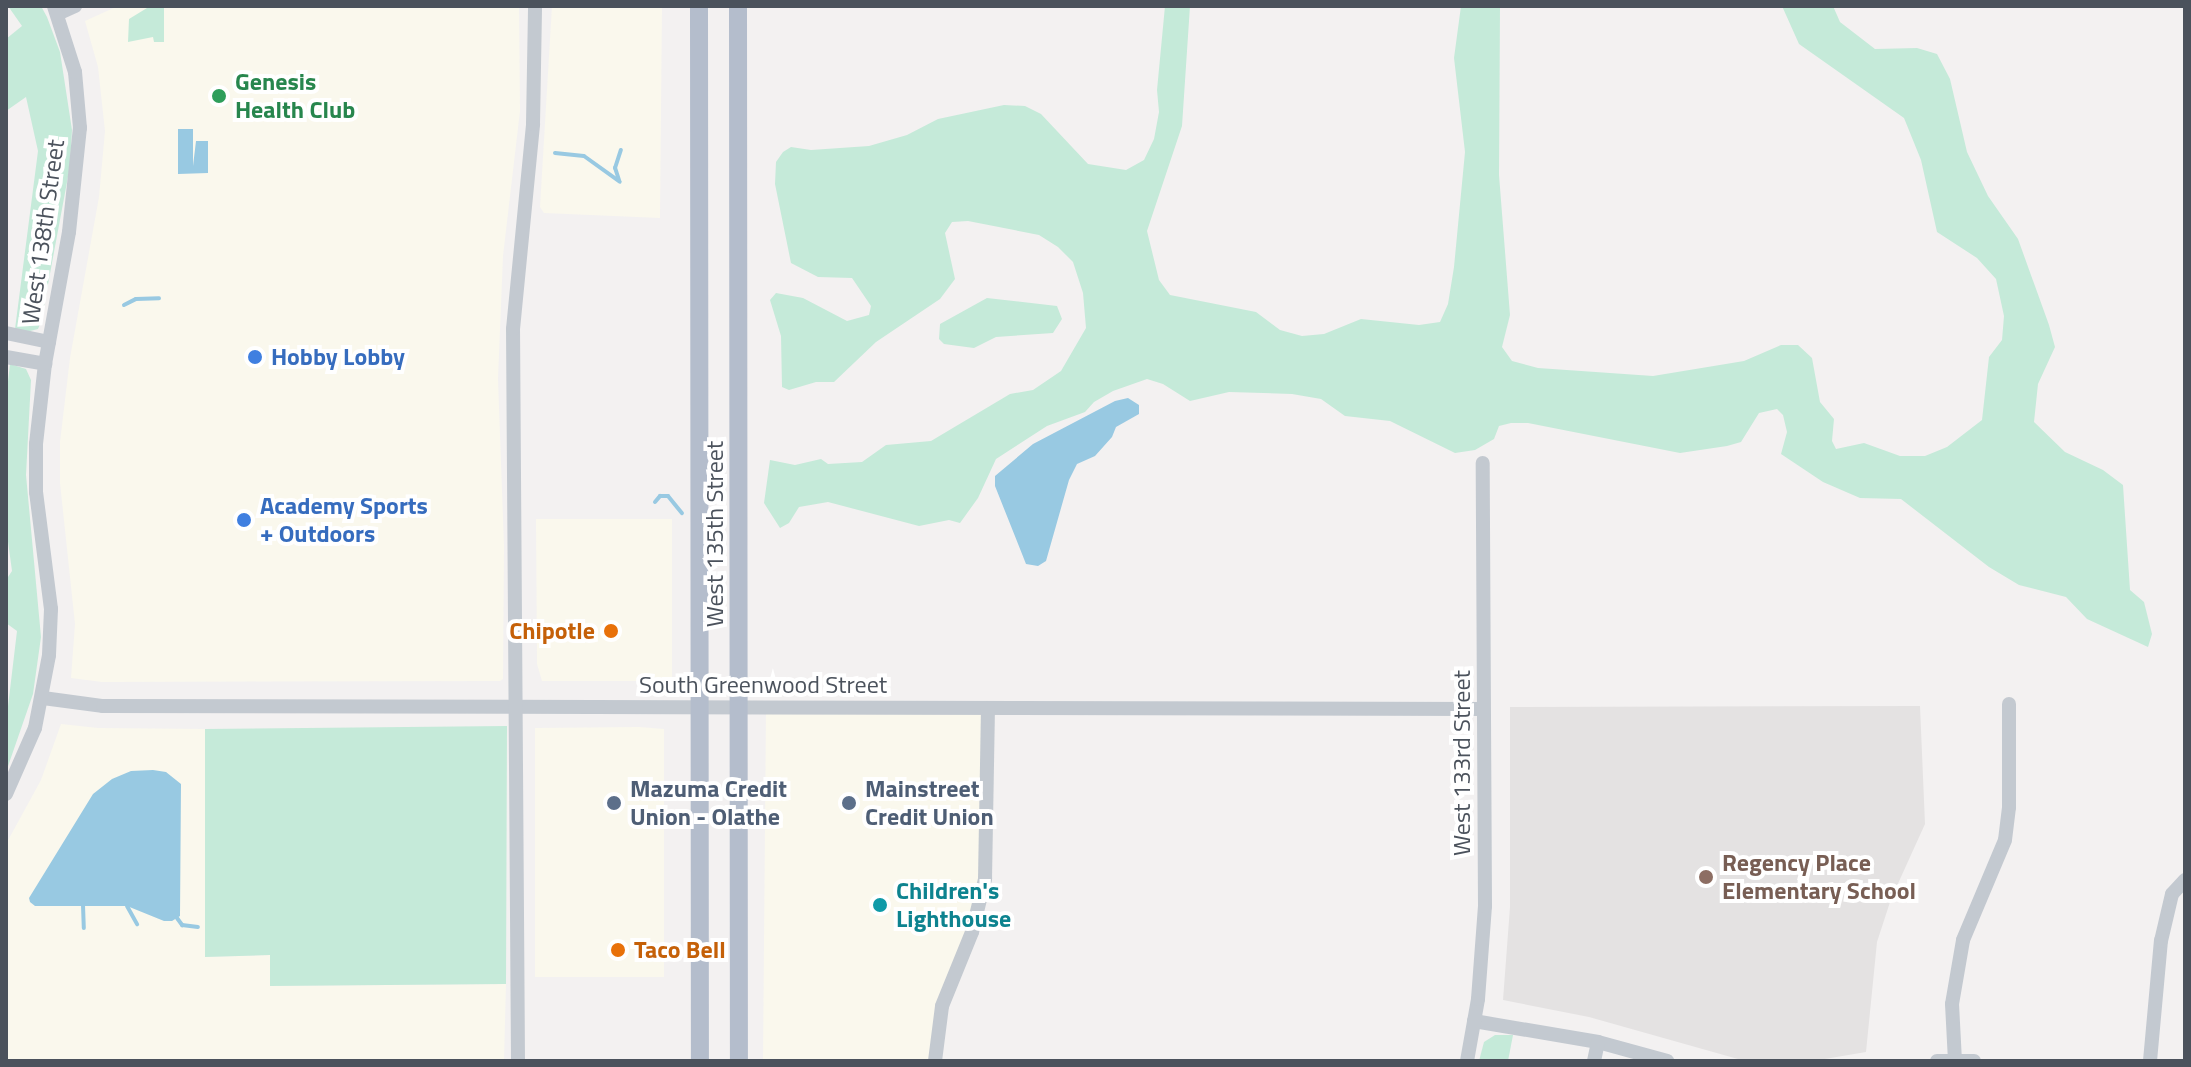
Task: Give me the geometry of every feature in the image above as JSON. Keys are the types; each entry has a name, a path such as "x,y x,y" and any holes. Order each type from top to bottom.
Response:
{"main road":[{"name":"West 135th Street","path":"699,6 700,1061"},
{"name":"West 135th Street","path":"738,6 739,1061"}],"street":[{"path":"56,10 75,6"},
{"path":"518,1061 518,705 513,329 533,124 535,6"},
{"path":"690,6 699,29"},
{"name":"West 138th Street","path":"6,794 25,757 43,698 51,609 35,468 45,364 69,232 80,128 75,72 56,10"},
{"path":"6,333 49,342"},
{"path":"6,357 45,364"},
{"name":"West 133rd Street","path":"1467,1061 1485,906 1483,463"},
{"name":"South Greenwood Street","path":"43,698 103,706 1483,709"},
{"path":"1955,1061 1952,1004 1963,940 2005,840 2009,807 2009,704"},
{"path":"935,1061 942,1006 982,901 988,708"},
{"path":"2150,1061 2161,941 2172,894 2185,880"},
{"path":"1474,1021 1598,1042 1667,1061"},
{"path":"1594,1061 1598,1042"},
{"path":"1937,1061 1974,1061"}],"shaded area":[{"path":"118,6 519,6 520,111 503,256 498,379 504,546 503,679 500,681 102,682 71,678 75,624 60,483 60,442 70,358 99,197 105,131 98,67 85,21"},
{"path":"552,6 662,6 660,218 544,213 540,207"},
{"path":"536,519 672,519 672,681 542,681 537,664"},
{"name":"Regency Place Elementary School","path":"1920,706 1925,824 1891,899 1877,942 1866,1052 1813,1061 1745,1061 1589,1017 1503,1000 1510,907 1510,707"},
{"path":"766,707 988,708 985,879 948,984 935,1061 763,1061"},
{"path":"61,724 98,728 205,729 205,957 270,955 271,986 506,984 504,1061 6,1061 6,844 41,780"},
{"path":"535,728 664,729 664,977 535,977"}],"green space":[{"path":"8,6 41,6 47,17 60,52 72,130 70,166 41,322 38,329 26,332 15,329 38,151 26,97 6,111 6,39 22,26"},
{"path":"164,6 164,42 154,42 153,37 128,42 129,19 147,8"},
{"path":"1165,6 1190,6 1182,126 1147,231 1159,280 1170,295 1256,312 1280,330 1302,336 1324,334 1361,319 1419,325 1440,322 1448,304 1454,267 1465,152 1454,58 1461,6 1500,6 1499,175 1510,315 1502,347 1512,361 1538,368 1653,376 1744,361 1781,345 1798,345 1812,358 1820,402 1834,419 1832,441 1836,449 1864,443 1900,456 1925,456 1947,447 1982,420 1989,357 2002,340 2004,316 1996,279 1977,258 1937,232 1921,160 1904,118 1799,44 1782,6 1833,6 1840,22 1875,49 1917,48 1937,54 1950,79 1967,152 1988,196 2018,239 2055,347 2038,384 2034,422 2065,452 2103,470 2123,485 2130,590 2144,602 2152,634 2148,647 2087,619 2066,597 2019,585 1989,567 1901,499 1860,498 1823,482 1781,454 1787,432 1783,415 1777,409 1759,413 1741,442 1680,453 1528,423 1511,423 1499,426 1494,439 1475,450 1455,453 1390,421 1345,416 1321,399 1292,394 1229,392 1190,401 1163,384 1147,379 1113,391 1094,402 1085,412 1047,426 996,459 978,498 960,523 949,520 919,526 828,502 799,507 789,523 780,528 764,503 770,460 795,465 821,459 828,464 862,462 886,445 931,441 1010,394 1033,390 1061,371 1086,328 1083,293 1073,262 1058,247 1039,235 968,221 952,222 945,233 955,279 940,299 876,342 834,382 816,382 789,390 782,387 781,336 770,300 776,293 803,298 847,321 869,315 871,306 852,278 818,277 791,263 775,184 776,162 783,152 791,147 811,150 869,146 907,135 938,119 1004,105 1025,106 1041,114 1088,164 1126,170 1144,160 1154,139 1159,112 1157,90"},
{"path":"987,298 1057,306 1062,319 1053,333 996,337 974,348 944,344 939,339 940,324"},
{"path":"10,364 26,369 31,380 26,475 41,637 33,694 6,772 6,723 17,631 6,623 6,580 12,571 6,527 6,399"},
{"path":"507,726 506,984 270,986 270,955 205,957 205,729"},
{"path":"1495,1035 1513,1035 1508,1061 1479,1061 1484,1042"}],"water":[{"path":"178,129 193,129 193,166 196,141 208,141 208,173 178,174"},
{"path":"1128,398 1139,405 1139,414 1116,427 1112,437 1095,456 1077,464 1069,480 1046,561 1038,566 1026,564 995,486 995,476 1033,444 1115,401"},
{"path":"131,771 166,772 181,784 180,916 164,921 127,906 35,906 30,902 29,898 93,794 112,779"}],"waterway":[{"path":"619,180 615,168 621,150"},
{"path":"555,153 584,156 620,182"},
{"path":"124,305 136,299 159,298"},
{"path":"655,502 660,496 668,496 682,513"},
{"path":"83,905 84,928"},
{"path":"127,906 137,924"},
{"path":"177,918 182,925 198,927"}],"place":[{"name":"Genesis Health Club","path":"219,96"},
{"name":"Hobby Lobby","path":"255,357"},
{"name":"Academy Sports + Outdoors","path":"244,520"},
{"name":"Chipotle","path":"611,631"},
{"name":"Mazuma Credit Union - Olathe","path":"614,803"},
{"name":"Mainstreet Credit Union","path":"849,803"},
{"name":"Regency Place Elementary School","path":"1706,877"},
{"name":"Children's Lighthouse","path":"880,905"},
{"name":"Taco Bell","path":"618,950"}]}
